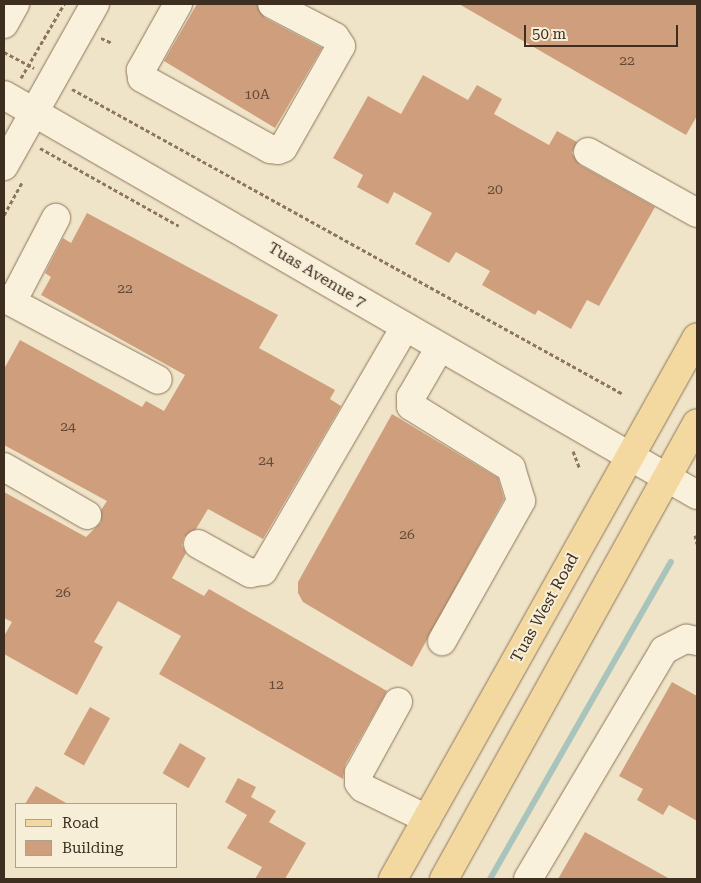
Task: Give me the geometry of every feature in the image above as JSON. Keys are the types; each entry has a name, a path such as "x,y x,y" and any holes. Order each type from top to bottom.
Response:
{"main road":[{"name":"Tuas West Road","path":"393,879 697,338"},
{"path":"444,879 697,423"}],"street":[{"path":"4,24 15,4"},
{"path":"4,166 95,4"},
{"path":"178,4 141,70 142,78 270,150 278,150 284,148 341,46 336,37 272,4"},
{"name":"Tuas Avenue 7","path":"7,97 697,495"},
{"path":"588,152 697,213"},
{"path":"56,218 8,300 158,380"},
{"path":"198,544 250,573 264,571 405,327"},
{"path":"440,347 411,397 411,406 511,468 521,501 442,641"},
{"path":"4,468 87,515"},
{"path":"528,879 664,650 686,638 697,641"},
{"path":"398,702 359,773 359,783 363,788 426,820"}],"path":[{"path":"7,97 64,4"},
{"path":"4,52 623,394"},
{"path":"695,535 697,544"}],"building":[{"path":"197,4 257,4 265,18 322,48 275,128 164,61"},
{"path":"459,4 697,4 697,116 686,135"},
{"path":"423,75 468,100 477,85 502,99 494,114 549,145 557,131 577,142 572,153 580,165 655,207 599,306 587,300 571,329 538,310 535,315 482,285 490,271 456,252 449,263 415,244 432,213 394,192 388,204 357,187 363,175 333,158 368,96 401,114"},
{"path":"87,213 278,315 259,348 335,390 330,399 341,406 263,539 208,509 196,529 184,537 182,545 186,553 172,578 204,596 209,589 387,691 345,765 343,779 159,674 181,636 118,601 94,642 103,647 77,695 4,654 4,636 12,622 4,618 4,492 86,537 101,522 101,510 107,501 4,445 4,369 20,340 142,407 146,401 164,411 185,375 41,295 51,277 45,273 63,238 71,243"},
{"path":"392,414 498,478 504,499 412,667 303,602 298,593 298,582"},
{"path":"672,682 697,696 697,821 669,805 663,815 637,800 643,789 619,776"},
{"path":"90,707 110,718 84,765 64,754"},
{"path":"180,743 206,758 188,788 162,773"},
{"path":"238,778 256,787 251,797 276,811 269,822 306,843 285,879 255,879 262,867 227,848 247,815 225,802"},
{"path":"36,786 66,803 26,803"},
{"path":"585,832 670,879 558,879"}],"waterway":[{"path":"490,879 671,562"}]}
